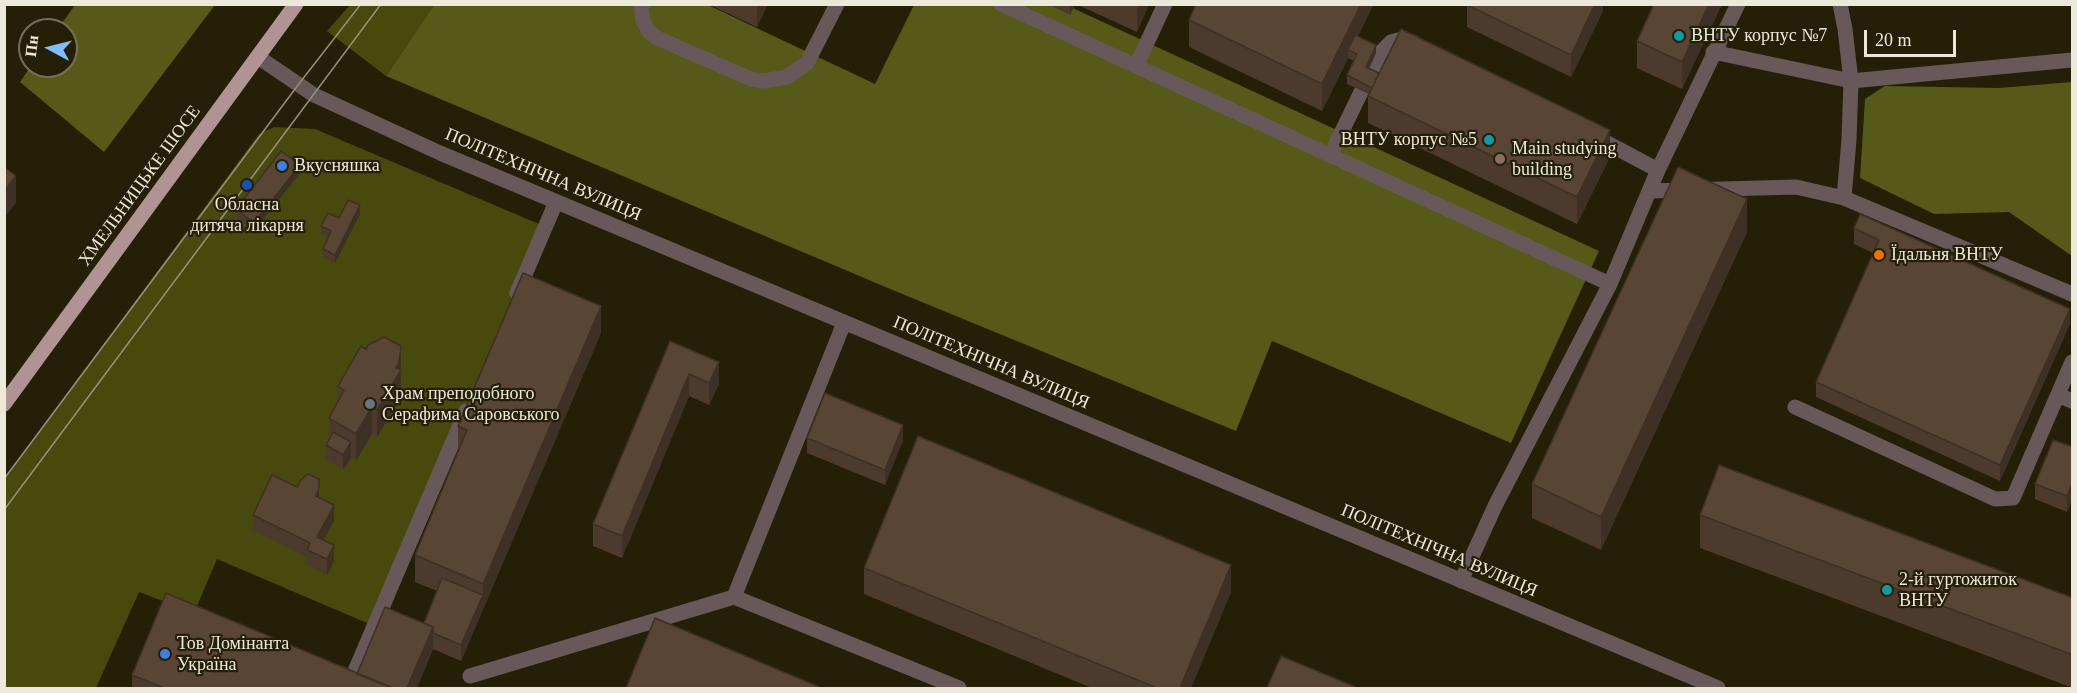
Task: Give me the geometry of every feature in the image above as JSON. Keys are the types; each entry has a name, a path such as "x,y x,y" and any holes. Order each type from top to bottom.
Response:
{"main road":[{"name":"ХМЕЛЬНИЦЬКЕ ШОСЕ","path":"4,404 9,388 296,4"}],"street":[{"path":"641,4 643,21 649,32 657,38 751,79 763,81 787,77 807,63 837,4"},
{"path":"1001,4 1610,284"},
{"path":"1136,66 1165,4"},
{"path":"1461,581 1495,506 1610,284 1648,191 1738,4"},
{"path":"1840,4 1851,81 1844,198"},
{"path":"1369,76 1382,51 1391,42 1402,39 1424,47"},
{"path":"1713,52 1851,81 2073,60"},
{"name":"ПОЛІТЕХНІЧНА ВУЛИЦЯ","path":"258,57 314,95 440,153 1718,688"},
{"path":"1331,154 1362,90"},
{"path":"1574,125 1658,170"},
{"path":"1648,191 1796,187 1844,198 2073,294"},
{"path":"509,312 556,202"},
{"path":"734,597 844,323"},
{"path":"1795,407 1995,499 2013,498 2065,398 2073,362"},
{"path":"331,669 352,678 472,399"},
{"path":"470,676 734,597 959,688"}],"shaded area":[{"path":"75,5 215,5 104,152 20,82 23,78 78,78 78,18 66,18"},
{"path":"350,5 434,5 386,76 327,31"},
{"path":"434,5 708,5 875,84 914,5 1066,5 1599,251 1511,443 1272,341 1236,431 895,291 386,76"},
{"path":"2072,82 2072,256 2009,212 1934,214 1860,178 1865,99 1885,86 1999,88"},
{"path":"274,127 315,129 546,227 374,626 217,559 194,613 139,592 96,688 5,688 5,477 259,134"}],"building":[{"path":"1196,4 1361,4 1322,84 1189,20"},
{"path":"1467,4 1595,4 1571,55"},
{"path":"1654,4 1709,4 1682,62 1637,41"},
{"name":"ВНТУ корпус №5","path":"1401,29 1610,130 1577,197 1368,96"},
{"path":"1355,35 1376,45 1366,67 1379,73 1372,88 1347,75 1357,54 1348,50"},
{"path":"281,151 300,165 254,223 236,209"},
{"path":"4,167 16,176 4,191"},
{"path":"1678,167 1747,199 1601,517 1532,484"},
{"path":"348,200 360,205 335,255 323,249 331,231 321,226 328,213 339,218"},
{"path":"1860,214 2070,309 2000,465 1816,382 1879,240 1854,228"},
{"path":"523,273 601,306 483,584 415,555 467,430 458,426"},
{"path":"384,337 401,346 399,363 396,368 401,370 377,410 372,407 356,434 329,418 344,390 338,386 361,346 366,349 368,345"},
{"path":"670,341 719,362 709,383 689,374 622,536 593,524"},
{"path":"825,393 903,425 885,470 807,438"},
{"path":"333,432 351,442 343,455 326,445"},
{"path":"918,436 1231,565 1180,688 1157,688 864,568"},
{"path":"2053,440 2073,447 2073,482 2067,496 2035,484"},
{"path":"1719,465 2073,598 2073,655 1700,515"},
{"path":"308,474 319,479 316,496 334,505 317,537 334,545 327,559 307,550 310,543 253,515 272,475 297,487"},
{"path":"442,578 483,595 461,645 433,633 433,627 424,623"},
{"path":"166,593 393,688 164,688 132,675"},
{"path":"385,607 433,627 407,688 392,688 357,674"},
{"path":"655,618 822,688 626,688"},
{"path":"1281,656 1358,688 1267,688"}],"tram line":[{"path":"4,479 361,4"},
{"path":"4,510 381,4"}],"place":[{"name":"ВНТУ корпус №7","path":"1679,36"},
{"name":"ВНТУ корпус №5","path":"1489,140"},
{"name":"Main studying building","path":"1500,159"},
{"name":"Вкусняшка","path":"282,166"},
{"name":"Обласна дитяча лікарня","path":"247,185"},
{"name":"Їдальня ВНТУ","path":"1879,255"},
{"name":"Храм преподобного Серафима Саровського","path":"370,404"},
{"name":"2-й гуртожиток ВНТУ","path":"1887,590"},
{"name":"Тов Домінанта Україна","path":"165,654"}]}
